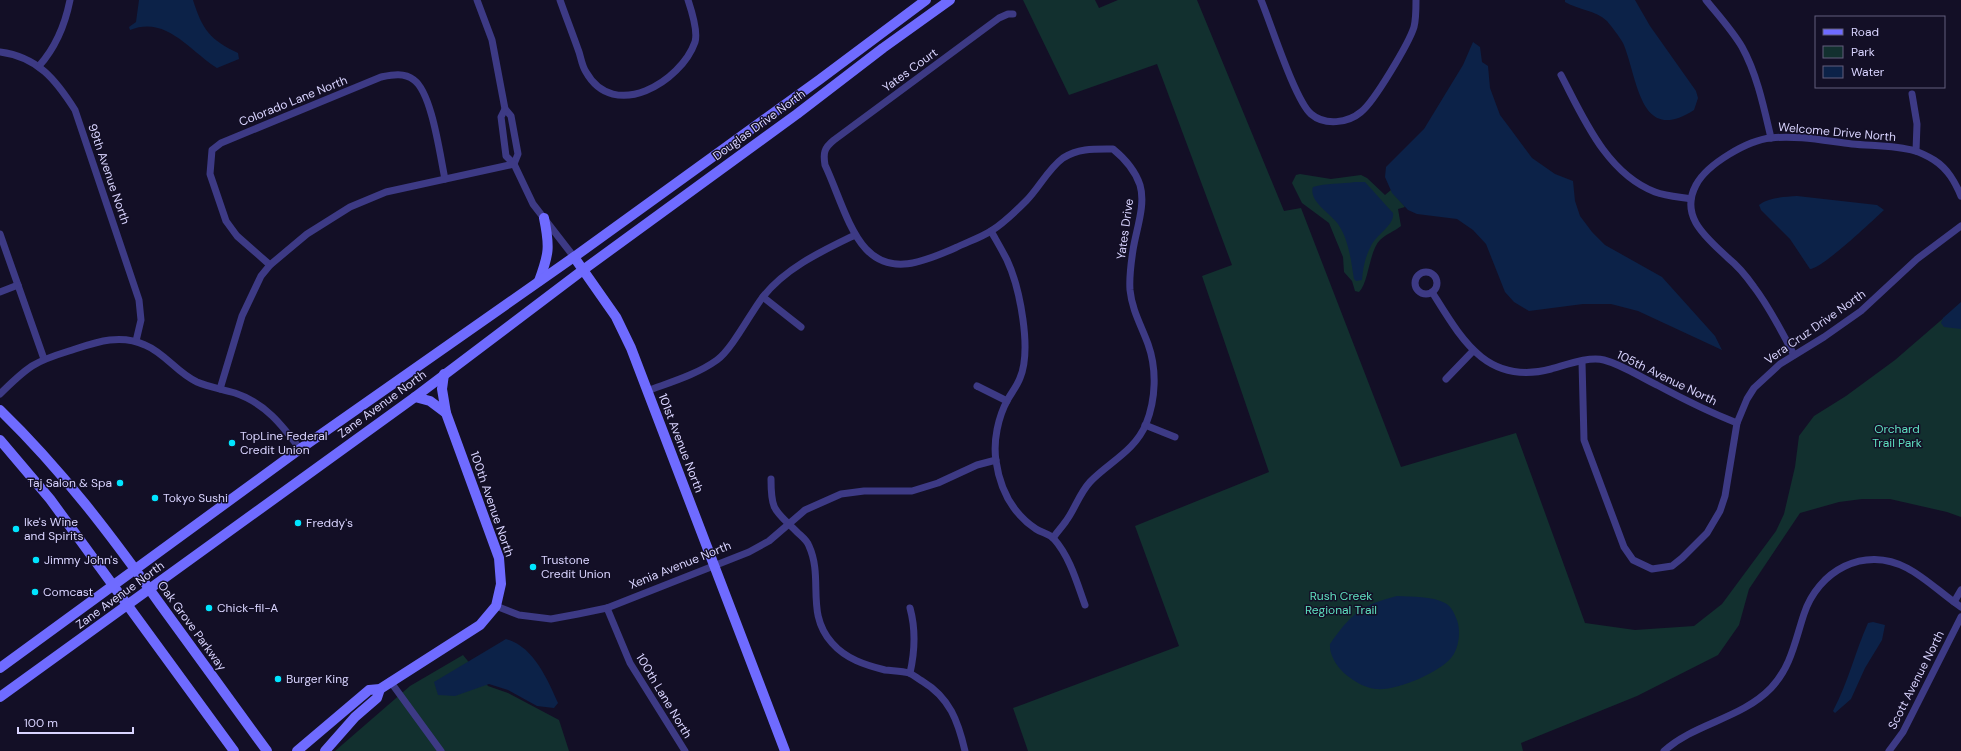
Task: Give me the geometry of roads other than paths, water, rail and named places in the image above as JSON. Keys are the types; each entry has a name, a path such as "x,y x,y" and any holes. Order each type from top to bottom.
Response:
{"main road":[{"name":"Douglas Drive North","path":"574,257 819,80 926,0"},
{"name":"Douglas Drive North","path":"583,270 798,114 883,48 950,0"},
{"path":"539,281 548,254 548,237 544,218"},
{"name":"101st Avenue North","path":"574,257 616,317 631,348 785,751"},
{"name":"Zane Avenue North","path":"0,668 300,449 574,257"},
{"name":"Zane Avenue North","path":"0,697 415,397 583,270"},
{"name":"100th Avenue North","path":"444,374 442,389 446,413 499,558 501,584 496,606"},
{"path":"415,397 430,401 446,413"},
{"name":"Oak Grove Parkway","path":"0,410 60,472 136,570 267,751"},
{"path":"0,440 41,487 234,751"},
{"path":"325,751 355,717 377,698 380,689 390,681 480,625 496,606"},
{"path":"298,751 369,690 380,689"}],"street":[{"path":"40,66 51,52 57,40 65,20 70,0"},
{"name":"101st Avenue North","path":"477,0 492,40 505,110 512,116 518,154 514,164"},
{"path":"560,0 586,72 598,85 612,94 630,96 647,92 678,69 688,54 695,40 692,12 688,0"},
{"path":"1261,0 1302,104 1317,118 1333,122 1347,120 1361,112 1371,101 1408,42 1414,26 1416,0"},
{"path":"1706,0 1731,31 1746,55 1766,115 1771,138"},
{"name":"Yates Court","path":"824,150 834,140 999,18 1008,14 1013,14"},
{"name":"99th Avenue North","path":"0,52 40,66 59,86 75,110 140,300 141,320 136,341"},
{"path":"1561,74 1598,142 1624,172 1639,184 1655,192 1691,199 1692,214 1703,235 1729,258 1754,286 1777,322 1794,355"},
{"name":"Colorado Lane North","path":"270,265 237,236 226,221 210,174 212,150 221,143 381,77 402,75 414,80 427,98 445,179"},
{"path":"1912,94 1917,124 1916,151"},
{"name":"101st Avenue North","path":"505,110 501,117 506,156 514,164 527,192 544,218 574,257"},
{"name":"Welcome Drive North","path":"1691,199 1696,185 1709,168 1744,147 1771,138 1887,146 1916,151 1934,160 1946,170 1955,182 1961,196"},
{"name":"Yates Drive","path":"824,150 823,155 825,165 855,235 866,250 877,258 890,262 906,264 920,263 991,231 1027,200 1063,158 1084,149 1113,149 1122,156 1133,171 1140,186 1142,202 1130,277 1131,298 1135,316 1148,344 1154,367 1153,395 1146,425 1133,445 1114,463 1089,483 1076,502 1067,521 1053,538"},
{"path":"220,390 242,316 261,276 270,265 307,234 350,207 386,192 514,164"},
{"name":"Vera Cruz Drive North","path":"1582,362 1583,433 1586,450 1624,547 1633,560 1645,567 1659,569 1672,566 1706,533 1716,519 1725,496 1737,422 1746,399 1754,388 1772,370 1824,337 1860,311 1917,259 1961,226"},
{"path":"991,231 1008,261 1017,291 1024,322 1025,353 1020,378 1007,401 996,438 996,460 1008,501 1021,517 1036,529 1053,538 1066,558 1085,605"},
{"path":"0,234 44,359"},
{"path":"647,391 688,376 718,359 763,297 784,275 824,250 855,235"},
{"path":"0,292 18,285"},
{"name":"105th Avenue North","path":"1432,292 1473,351 1504,369 1523,372 1545,370 1598,359 1612,363 1688,402 1737,422"},
{"path":"763,297 801,327"},
{"path":"0,394 20,375 44,359 97,341 110,339 136,341 154,350 186,376 197,382 248,398 264,407 280,423 300,449"},
{"path":"1446,379 1473,351"},
{"path":"977,386 1007,401"},
{"path":"1146,425 1176,437"},
{"name":"Xenia Avenue North","path":"496,606 519,615 551,619 607,608 715,566 762,544 790,524 805,510 841,494 864,491 912,491 938,483 978,465 996,460"},
{"path":"771,479 771,499 775,511 808,543 815,559 816,609 820,624 832,643 847,657 866,665 910,674 932,687 950,706 960,729 965,751"},
{"path":"1664,751 1690,733 1746,708 1757,701 1771,688 1782,674 1792,656 1804,615 1815,590 1826,578 1840,568 1866,559 1896,563 1914,572 1961,607"},
{"path":"1954,602 1961,590"},
{"name":"100th Lane North","path":"607,608 630,663 685,751"},
{"path":"910,608 914,622 915,654 910,674"},
{"name":"Scott Avenue North","path":"1888,751 1903,732 1961,617"},
{"path":"390,681 441,751"}],"water":[{"path":"139,0 193,0 200,19 208,32 220,43 238,53 239,59 217,68 177,37 166,31 155,27 143,27 130,30 129,27 136,22"},
{"path":"1565,0 1635,0 1650,26 1696,91 1698,98 1694,110 1676,119 1662,120 1651,114 1638,89 1623,43 1607,21 1592,12 1570,5 1565,2"},
{"path":"1473,42 1480,47 1482,62 1488,66 1490,88 1500,115 1532,158 1555,174 1573,181 1575,201 1580,216 1592,232 1605,245 1662,277 1715,336 1722,350 1638,311 1611,304 1583,304 1529,311 1514,302 1505,292 1486,244 1473,230 1457,219 1417,214 1408,210 1392,193 1385,177 1386,167 1424,129 1463,65"},
{"path":"1365,182 1393,213 1391,222 1369,250 1362,280 1356,281 1354,279 1351,258 1342,230 1335,220 1317,202 1312,192 1313,187 1328,184"},
{"path":"1797,196 1877,205 1884,210 1836,253 1816,267 1810,269 1790,239 1761,210 1759,205 1767,200"},
{"path":"1961,302 1961,329 1944,327 1941,323 1943,318"},
{"path":"1397,596 1428,598 1445,603 1451,608 1458,624 1459,634 1456,650 1445,664 1416,680 1385,689 1369,688 1355,681 1342,671 1333,658 1330,644 1344,625 1358,612 1374,603"},
{"path":"1873,622 1885,625 1882,640 1865,668 1851,699 1835,713 1833,711 1843,690 1863,634 1868,623"},
{"path":"506,639 516,643 532,656 544,674 558,703 554,708 537,706 508,690 489,684 455,696 438,695 434,682"}],"place":[{"name":"TopLine Federal Credit Union","path":"232,443"},
{"name":"Taj Salon & Spa","path":"120,483"},
{"name":"Tokyo Sushi","path":"155,498"},
{"name":"Freddy's","path":"298,523"},
{"name":"Ike's Wine and Spirits","path":"16,529"},
{"name":"Jimmy John's","path":"36,560"},
{"name":"Trustone Credit Union","path":"533,567"},
{"name":"Comcast","path":"35,592"},
{"name":"Chick-fil-A","path":"209,608"},
{"name":"Burger King","path":"278,679"}],"park label":[{"name":"Orchard Trail Park","path":"1897,436"},
{"name":"Rush Creek Regional Trail","path":"1341,603"}]}
